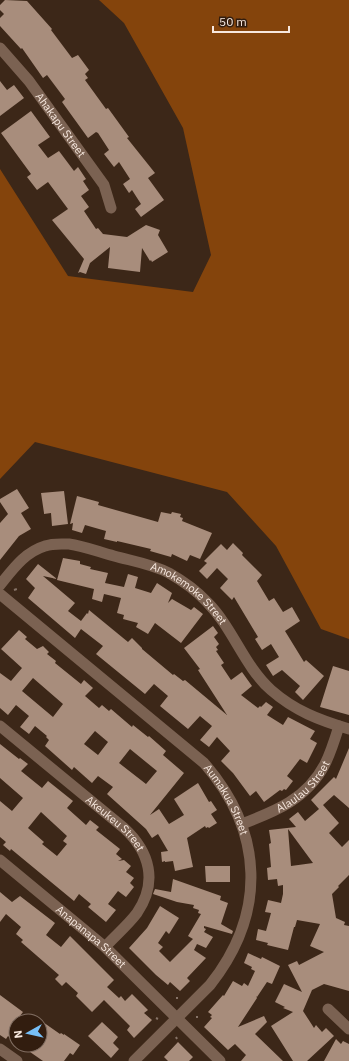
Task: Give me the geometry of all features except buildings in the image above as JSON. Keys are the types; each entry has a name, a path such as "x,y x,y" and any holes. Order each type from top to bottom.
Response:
{"street":[{"name":"Ahakapu Street","path":"0,48 29,81 104,185 111,208"},
{"name":"Amokemoke Street","path":"0,585 16,566 29,554 45,546 56,544 80,546 153,566 167,572 198,592 226,625 250,665 270,689 292,707 305,714 344,728"},
{"name":"Aumakua Street","path":"0,594 204,763 225,790 242,824 250,859 251,875 249,902 241,933 234,949 210,985 134,1061"},
{"name":"Akeukeu Street","path":"0,726 124,828 140,845 149,874 146,894 136,914 105,947"},
{"name":"Alaulau Street","path":"242,824 271,813 289,804 308,787 325,764 344,728"},
{"name":"Anapanapa Street","path":"0,860 105,947 177,1018"},
{"path":"328,1009 349,1029"},
{"path":"177,1018 220,1061"},
{"path":"0,1049 17,1061"}],"shaded area":[{"path":"99,0 349,0 349,639 321,629 276,546 227,492 35,442 0,479 0,169 68,276 193,292 211,255 183,128 124,23"}]}
